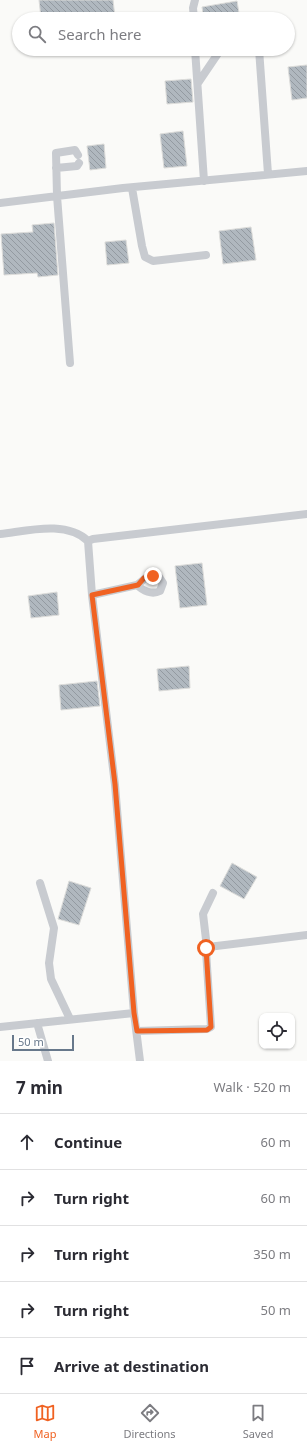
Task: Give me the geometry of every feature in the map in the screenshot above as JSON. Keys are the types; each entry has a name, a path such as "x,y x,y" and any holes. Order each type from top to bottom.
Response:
{"street":[{"path":"193,12 195,0"},
{"path":"196,56 204,180"},
{"path":"198,83 216,56"},
{"path":"260,56 268,174"},
{"path":"56,168 77,166 78,159 75,150 56,152 56,168 57,196 70,363"},
{"path":"0,204 57,196 204,180 307,171"},
{"path":"132,188 145,257 153,261 206,255"},
{"path":"88,541 93,539 307,514"},
{"path":"0,534 63,529 81,534 88,541 92,595 115,784 134,1013 140,1061"},
{"path":"92,595 138,585"},
{"path":"40,883 54,928 49,962 51,979 54,989 70,1019"},
{"path":"137,1031 207,1030 211,1027 207,948 203,914 213,893"},
{"path":"207,948 307,935"},
{"path":"0,1027 134,1013"},
{"path":"37,1023 48,1061"}],"building":[{"path":"39,0 113,0 114,12 40,12"},
{"path":"237,1 239,12 203,12 202,7"},
{"path":"307,65 307,98 292,100 288,67"},
{"path":"191,79 193,102 167,104 165,81"},
{"path":"183,131 187,166 164,168 160,134"},
{"path":"104,144 106,168 90,170 87,146"},
{"path":"54,223 58,275 38,277 37,273 4,275 1,234 33,232 32,225"},
{"path":"251,227 256,260 223,264 219,231"},
{"path":"126,240 129,263 107,265 105,242"},
{"path":"202,563 207,605 180,608 175,566"},
{"path":"57,592 59,615 31,618 28,596"},
{"path":"189,666 190,688 159,691 157,669"},
{"path":"97,681 100,706 61,710 59,685"},
{"path":"232,863 257,877 244,899 220,886"},
{"path":"69,881 91,888 79,925 58,919"}],"route":[{"path":"153,576 144,578 138,585 92,595 115,784 134,1013 137,1031 207,1030 211,1027 206,948"}]}
